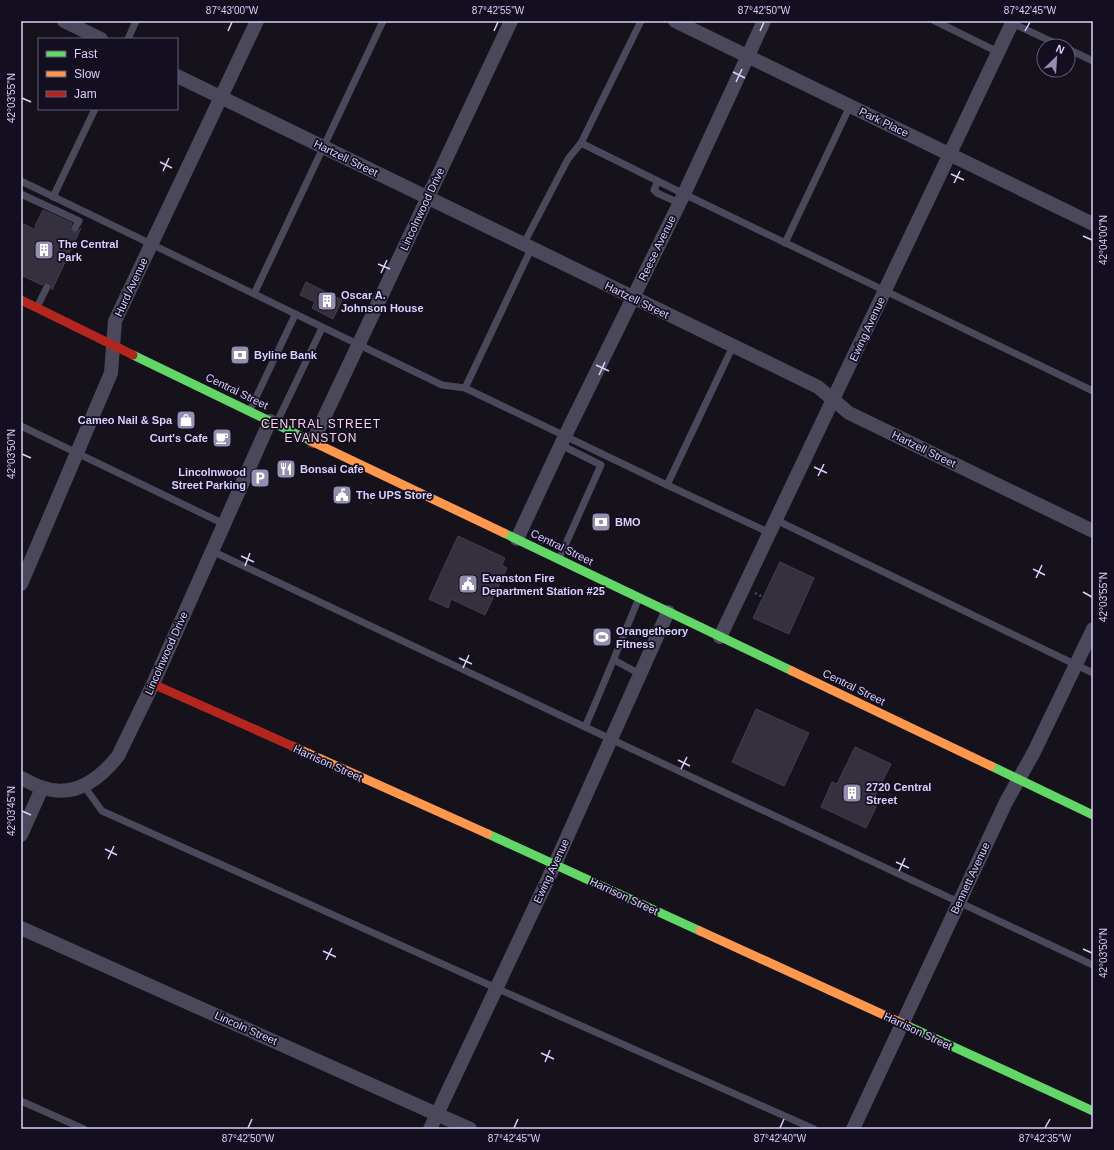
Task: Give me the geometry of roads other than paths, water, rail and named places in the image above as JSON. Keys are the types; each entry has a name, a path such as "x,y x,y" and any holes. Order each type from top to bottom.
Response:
{"main road":[{"name":"Central Street","path":"21,300 1093,815"},
{"name":"Harrison Street","path":"153,684 555,864 1093,1111"}],"street":[{"path":"64,21 99,38"},
{"name":"Hurd Avenue","path":"21,584 111,373 115,322 220,97 258,21"},
{"name":"Lincolnwood Drive","path":"312,441 511,21"},
{"name":"Park Place","path":"675,21 1093,224"},
{"name":"Reese Avenue","path":"517,539 563,440 682,198 764,21"},
{"name":"Ewing Avenue","path":"720,636 1012,22"},
{"name":"Hartzell Street","path":"178,76 818,387 850,413 1093,531"},
{"name":"Lincolnwood Drive","path":"42,788 68,791 84,786 98,777 118,756 153,684 224,524 273,422"},
{"name":"Ewing Avenue","path":"430,1129 555,864 668,612"},
{"name":"Bennett Avenue","path":"853,1129 1006,802 1034,752 1093,629"},
{"path":"21,778 42,788 21,835"},
{"name":"Lincoln Street","path":"21,928 470,1129"}],"lane":[{"path":"128,38 136,21"},
{"path":"254,294 383,21"},
{"path":"465,388 527,247 568,159 581,143 641,21"},
{"path":"935,21 998,52"},
{"path":"1012,22 1045,38"},
{"path":"1076,54 1093,61"},
{"path":"785,243 850,106"},
{"path":"53,197 94,110"},
{"path":"581,143 658,181 682,198 785,243 1093,391"},
{"path":"658,181 654,190 657,193 682,198"},
{"path":"21,182 442,385 465,388 563,440 668,485 773,526 1093,674"},
{"path":"21,194 79,221 75,228"},
{"path":"37,307 47,287"},
{"path":"250,411 295,314"},
{"path":"273,422 322,328"},
{"path":"668,485 733,346"},
{"path":"21,426 224,524"},
{"path":"559,559 601,465 563,440"},
{"path":"212,551 1093,965"},
{"path":"585,727 639,598"},
{"path":"614,660 640,674"},
{"path":"84,786 102,811 814,1129"},
{"path":"21,1101 84,1129"}],"place":[{"name":"The Central Park","path":"44,250"},
{"name":"Oscar A. Johnson House","path":"327,301"},
{"name":"Byline Bank","path":"240,355"},
{"name":"Cameo Nail & Spa","path":"186,420"},
{"name":"Curt's Cafe","path":"222,438"},
{"name":"Bonsai Cafe","path":"286,469"},
{"name":"Lincolnwood Street Parking","path":"260,478"},
{"name":"The UPS Store","path":"342,495"},
{"name":"BMO","path":"601,522"},
{"name":"Evanston Fire Department Station #25","path":"468,584"},
{"name":"Orangetheory Fitness","path":"602,637"},
{"name":"2720 Central Street","path":"852,793"}],"district":[{"name":"CENTRAL STREET EVANSTON","path":"321,431"}]}
